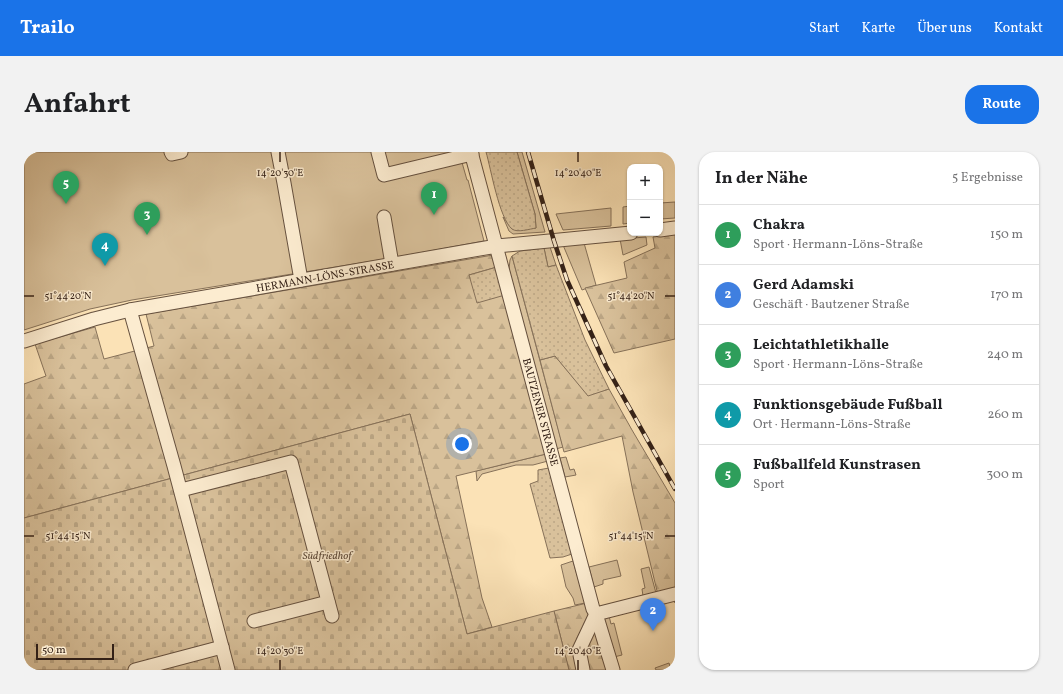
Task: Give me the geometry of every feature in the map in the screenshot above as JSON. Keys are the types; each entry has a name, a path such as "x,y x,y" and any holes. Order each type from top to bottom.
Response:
{"street":[{"path":"171,152 172,154 181,152"},
{"path":"278,152 301,280"},
{"path":"378,152 384,175 472,153"},
{"name":"BAUTZENER STRASSE","path":"472,153 593,610 596,614 613,670"},
{"path":"384,217 392,264"},
{"path":"663,230 675,228"},
{"name":"HERMANN-LÖNS-STRASSE","path":"24,341 94,319 130,310 497,246 627,233"},
{"path":"130,310 181,490 228,670"},
{"path":"181,490 291,462 332,616"},
{"path":"584,670 579,650 596,614 675,594"},
{"path":"254,621 328,602"},
{"path":"135,670 222,647"}],"green space":[{"path":"24,152 459,152 484,241 397,257 132,300 90,309 24,330"},
{"path":"486,152 517,152 535,214 536,228 517,231 512,229 507,223 499,204"},
{"path":"517,152 522,152 545,232 513,234 509,231 503,217 512,229 536,228 535,214"},
{"path":"675,202 675,218 663,219 663,203"},
{"path":"627,206 627,223 623,224 623,207"},
{"path":"611,208 611,226 563,230 556,214"},
{"path":"675,234 675,339 614,353 585,288 627,278 624,262 655,248 653,237"},
{"path":"646,237 647,245 623,255 620,239"},
{"path":"584,243 596,285 582,290 563,245"},
{"path":"550,247 556,265 548,267 544,248"},
{"path":"544,248 548,267 556,265 585,340 609,389 588,396 555,356 540,360 512,256 520,251"},
{"path":"493,255 497,267 469,275 505,295 546,454 456,476 482,598 492,627 467,634 410,414 24,518 24,384 46,376 35,344 95,327 104,359 154,346 146,314"},
{"path":"512,256 563,447 556,449 509,269"},
{"path":"497,267 505,295 477,303 469,275"},
{"path":"555,356 588,395 609,389 675,503 675,603 670,592 658,595 633,492 622,436 564,452 540,360"},
{"name":"Südfriedhof","path":"410,414 467,634 554,611 569,670 24,670 24,518"},
{"path":"546,454 548,461 533,465 516,465 482,474 477,481 476,471"},
{"path":"566,457 570,470 574,469 576,475 565,477 560,458"},
{"path":"549,468 572,554 563,557 550,558 530,484 538,481 538,470"},
{"path":"617,560 621,576 603,580 603,584 594,587 589,567"},
{"path":"573,561 585,603 575,605 573,598 566,587 561,565"},
{"path":"649,567 656,593 643,596 642,589 645,588 641,569"},
{"path":"587,603 607,670 569,670 554,611"},
{"path":"609,616 611,624 614,623 622,655 614,657 603,618"},
{"path":"669,663 671,670 656,670 655,668"}],"railway":[{"path":"528,152 567,280 606,366 675,489"}],"place":[{"name":"Fußballfeld Kunstrasen","path":"66,204"},
{"name":"Chakra","path":"434,215"},
{"name":"Leichtathletikhalle","path":"147,235"},
{"name":"Funktionsgebäude Fußball","path":"105,266"},
{"name":"Gerd Adamski","path":"653,631"}]}
